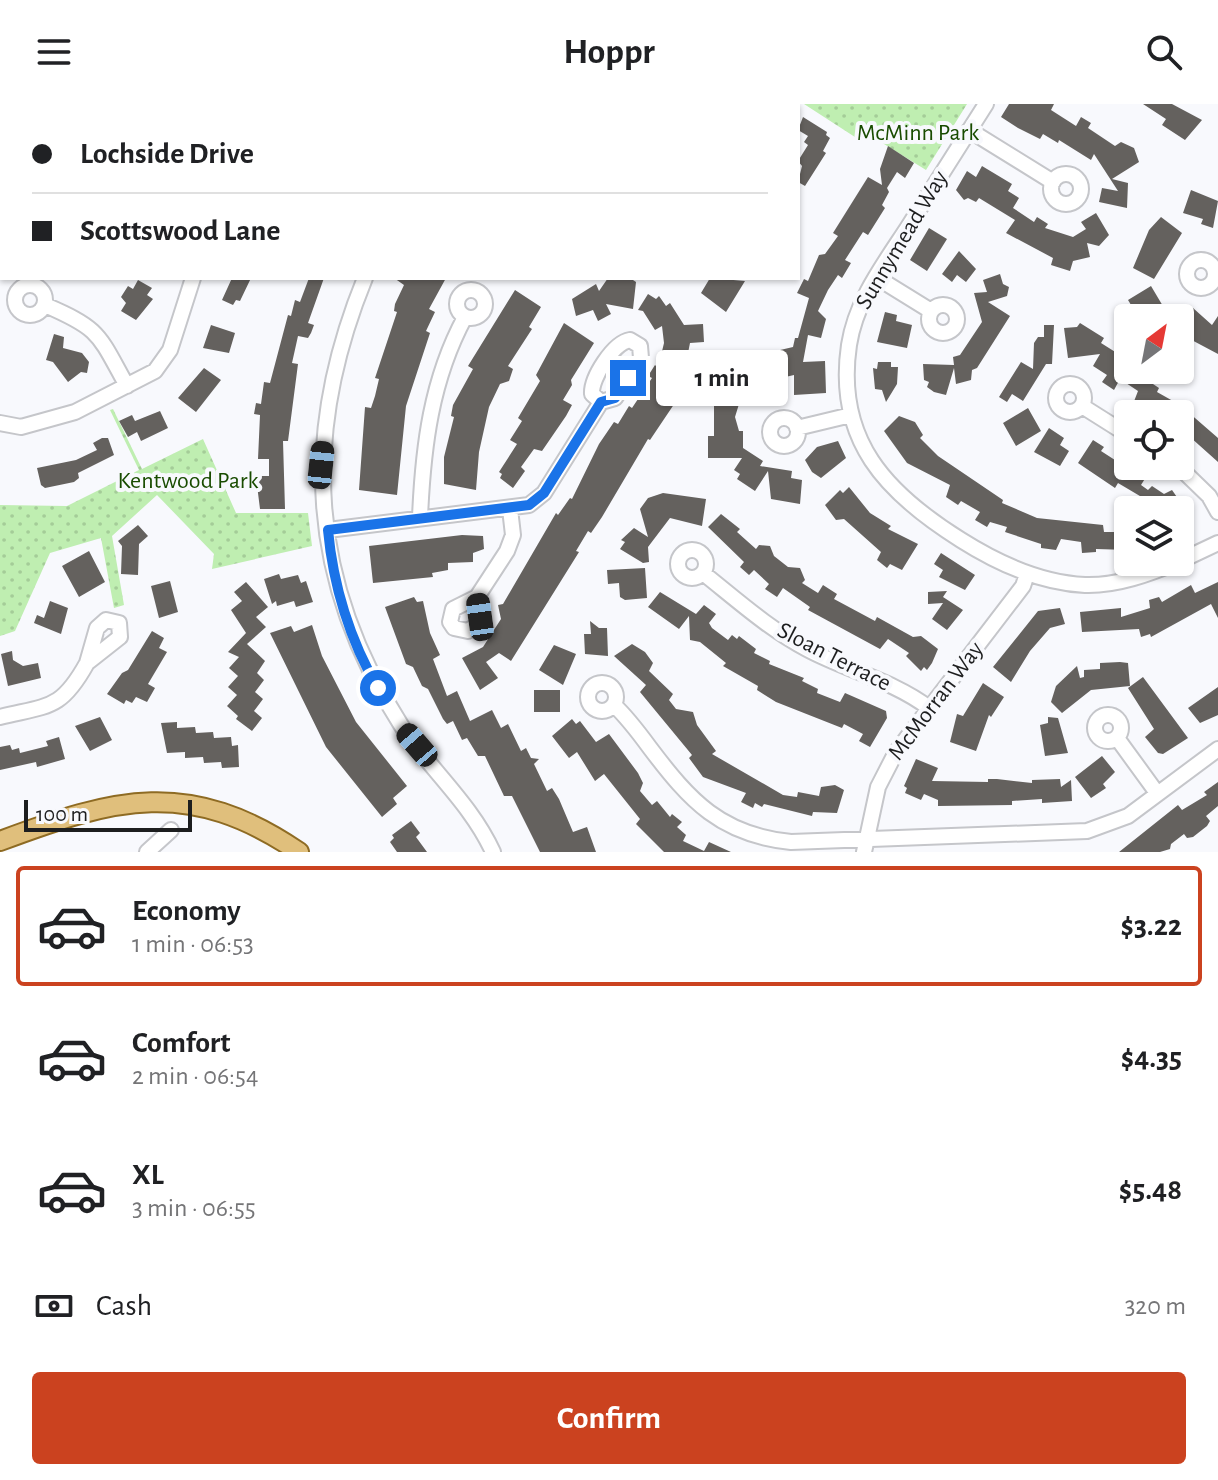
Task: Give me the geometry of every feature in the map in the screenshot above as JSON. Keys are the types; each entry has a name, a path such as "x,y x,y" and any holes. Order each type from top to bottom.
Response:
{"main road":[{"path":"0,841 95,808 129,802 171,802 207,808 241,819 299,852"}],"street":[{"name":"Sunnymead Way","path":"986,104 863,299 849,344 847,386 851,415 875,468 914,510 983,553 1027,574 1085,585 1117,582 1136,576"},
{"path":"969,130 1053,182"},
{"path":"876,277 931,311"},
{"path":"0,423 21,427 75,412 127,386 164,362 192,280"},
{"path":"364,280 332,374 321,465 340,602 366,668 403,728 446,778 483,831 493,852"},
{"path":"45,305 85,322 97,333 127,386"},
{"path":"420,517 423,450 428,419 446,359 465,317"},
{"path":"328,530 529,505 544,493 601,402"},
{"path":"1082,406 1114,426"},
{"path":"797,428 851,415"},
{"path":"1192,480 1209,496 1218,512"},
{"path":"477,597 513,535 510,509"},
{"name":"Sunnymead Way","path":"1194,555 1218,543"},
{"name":"Sloan Terrace","path":"703,573 795,642 915,697 929,708"},
{"name":"McMorran Way","path":"867,847 872,809 886,769 1023,586 1027,574"},
{"path":"0,717 57,704 66,696 87,663"},
{"path":"614,705 690,798 724,823 770,840 867,847 1087,831 1128,816 1218,749"},
{"path":"1117,738 1157,793"},
{"path":"147,852 171,830"}],"green space":[{"name":"McMinn Park","path":"804,104 967,104 926,170 863,131 858,139"},
{"name":"Kentwood Park","path":"113,409 142,469 203,439 236,513 308,513 312,546 212,569 214,554 157,495 112,536 124,605 114,608 101,538 50,553 15,631 0,636 0,505 67,506 139,470 110,410"}],"building":[{"path":"1009,104 1054,104 1051,110 1076,126 1081,117 1091,123 1088,128 1115,146 1121,142 1134,148 1139,162 1112,179 1128,183 1127,208 1099,202 1102,188 1118,191 1094,154 1091,160 1059,140 1058,143 1043,134 1040,139 1018,128 1001,117"},
{"path":"1143,104 1172,104 1202,120 1185,140 1162,125 1166,119"},
{"path":"803,117 827,132 830,138 823,151 826,153 805,186 800,183 800,158 808,145 804,142 808,136 800,131"},
{"path":"888,146 914,163 905,178 897,172 887,188 889,192 882,205 885,208 868,235 863,232 845,260 851,263 842,278 838,275 828,290 818,311 826,319 821,338 808,335 803,362 825,361 826,393 794,395 794,375 768,381 766,374 749,383 746,394 736,399 728,382 731,365 740,361 742,364 747,362 750,367 765,360 763,354 793,347 809,298 797,293 804,279 808,281 819,255 825,254 838,236 833,233 868,177 882,185 880,169"},
{"path":"982,166 1012,184 1008,191 1019,198 1013,208 1034,222 1037,217 1048,224 1045,228 1073,237 1086,229 1081,222 1096,213 1109,235 1099,246 1087,243 1090,257 1073,261 1070,271 1051,265 1053,258 1006,233 1015,220 979,198 976,202 968,198 964,200 956,190 967,171 976,177"},
{"path":"1191,190 1218,201 1213,228 1201,224 1203,219 1183,213"},
{"path":"1161,217 1182,233 1154,279 1133,268 1149,230"},
{"path":"929,228 947,239 927,271 910,260"},
{"path":"959,251 976,269 966,282 957,275 952,282 942,274"},
{"path":"1000,274 1003,284 1009,287 1007,296 988,302 1010,316 977,368 972,370 971,380 956,384 954,368 946,395 934,392 927,387 929,382 924,380 923,364 954,365 953,357 960,355 982,322 974,293 987,292 983,280"},
{"path":"138,280 152,288 147,295 153,299 136,320 121,311 126,303 121,297 128,286 133,289"},
{"path":"231,280 250,280 240,301 236,300 233,305 222,300"},
{"path":"308,280 323,280 308,323 314,325 311,333 308,338 298,336 292,363 298,364 288,441 283,441 285,509 260,509 258,476 269,476 269,459 258,459 260,415 254,414 256,403 261,404 264,382 270,383 288,315 291,316 295,300 300,302"},
{"path":"397,280 445,280 429,309 435,312 426,331 430,333 406,406 397,495 359,490 365,407 371,408 375,396 379,379 375,378 397,312 394,311 395,304 404,285"},
{"path":"607,280 633,280 636,282 633,309 606,304 611,314 598,321 593,310 576,316 572,299 596,284 599,291"},
{"path":"709,280 745,281 726,312 701,293"},
{"path":"1151,286 1162,304 1130,304 1128,300"},
{"path":"515,290 541,307 529,327 532,329 508,366 513,369 509,381 500,384 489,407 479,452 476,490 444,484 444,457 454,417 451,416 453,405 473,369 468,366"},
{"path":"648,294 656,299 659,296 666,306 670,303 684,325 703,324 704,342 690,343 687,358 695,360 693,376 648,439 602,517 591,533 588,531 576,551 579,552 511,661 499,653 486,662 498,678 480,690 462,658 483,647 501,619 498,605 503,604 556,513 558,515 572,499 599,444 614,422 618,424 629,406 632,408 652,378 648,376 655,365 658,368 664,343 662,326 655,330 643,311 638,310"},
{"path":"1194,309 1212,325 1218,316 1218,354 1194,341"},
{"path":"885,312 897,315 896,321 912,325 907,348 877,342"},
{"path":"564,323 594,343 571,380 572,385 563,400 572,405 566,416 542,451 534,449 521,467 525,471 513,488 500,478 502,474 499,472 517,444 510,440 522,421 518,418 540,381 536,375"},
{"path":"1080,323 1104,338 1101,343 1114,351 1114,384 1117,384 1114,390 1102,382 1107,375 1093,366 1100,354 1068,358 1064,328 1077,327"},
{"path":"211,325 235,333 229,353 203,348"},
{"path":"1044,325 1054,325 1052,364 1046,364 1023,401 1012,394 1007,402 999,397 1021,362 1033,369 1034,343 1038,337 1044,337"},
{"path":"54,334 64,337 63,348 82,353 89,362 87,373 81,372 68,382 53,362 46,360"},
{"path":"878,362 891,362 891,367 898,367 897,384 886,402 882,390 875,389 873,368 877,369"},
{"path":"204,368 221,380 196,412 178,398"},
{"path":"1128,384 1153,384 1159,388 1157,392 1171,400 1135,400 1138,391"},
{"path":"714,404 739,404 735,417 739,431 743,431 743,448 763,461 760,466 792,471 791,478 802,480 800,504 771,499 768,471 755,491 737,479 740,474 734,470 742,458 708,458 708,436 714,436"},
{"path":"1028,408 1041,431 1016,446 1003,423"},
{"path":"160,411 168,428 141,441 137,432 128,437 119,421 132,415 135,421"},
{"path":"899,416 915,422 923,435 920,438 938,456 1003,500 1002,503 1037,518 1103,525 1104,532 1114,532 1114,550 1096,549 1096,552 1082,553 1081,542 1061,539 1056,550 1041,548 1041,544 1005,532 1007,527 990,522 987,527 975,520 980,512 961,501 958,505 946,497 950,485 907,463 884,431"},
{"path":"1194,417 1218,438 1218,462 1194,441"},
{"path":"1049,428 1064,438 1060,445 1069,451 1060,466 1034,452"},
{"path":"108,438 114,455 78,473 79,478 74,482 45,488 41,485 37,468 76,460 97,450 93,443"},
{"path":"1093,440 1104,447 1101,451 1114,459 1114,480 1144,480 1141,485 1148,490 1152,486 1164,494 1172,490 1176,496 1140,496 1118,483 1115,488 1078,463"},
{"path":"838,441 846,458 821,478 812,472 805,460 817,447"},
{"path":"849,487 870,513 891,526 888,529 918,544 902,570 890,564 887,568 877,560 881,552 844,519 836,520 825,505 840,490 843,493"},
{"path":"663,493 706,499 702,526 670,518 648,547 649,562 643,563 620,549 625,542 621,540 634,528 648,537 640,509 648,498"},
{"path":"721,514 740,529 737,532 756,549 759,545 770,546 774,556 788,567 800,568 805,580 802,583 818,593 823,585 837,594 834,599 875,621 877,617 913,637 921,636 938,649 927,670 924,667 921,671 906,656 909,653 888,639 880,649 808,610 810,607 783,588 777,597 765,589 769,584 754,570 749,575 740,567 744,562 708,527"},
{"path":"138,525 148,536 139,544 138,575 121,574 122,546 118,541"},
{"path":"462,535 483,536 484,549 473,553 473,562 448,563 448,570 432,573 433,577 373,583 369,546"},
{"path":"89,551 105,582 79,597 62,566"},
{"path":"941,553 975,575 965,590 939,577 943,570 934,564"},
{"path":"645,568 647,598 625,600 620,597 619,583 608,584 607,570"},
{"path":"279,574 281,579 298,575 301,583 306,581 313,602 296,607 294,601 277,606 276,601 272,604 264,579"},
{"path":"170,581 178,612 159,618 151,586"},
{"path":"246,582 268,607 256,617 266,627 247,644 265,661 257,673 264,680 255,692 263,699 254,711 262,718 252,731 236,719 238,716 227,706 237,695 228,687 238,676 229,668 239,657 228,652 246,633 231,610 242,601 234,592"},
{"path":"1218,582 1218,618 1211,604 1151,637 1150,634 1141,637 1139,629 1082,632 1080,612 1121,608 1121,617 1150,608 1149,600 1159,597 1162,602 1191,585 1195,593"},
{"path":"947,591 943,597 963,610 947,630 932,619 943,603 928,604 928,592"},
{"path":"660,592 696,614 704,605 716,614 709,623 712,628 728,640 732,635 737,639 739,636 756,649 754,653 770,661 769,664 804,678 802,681 818,689 817,693 840,702 845,693 886,711 887,718 870,747 859,741 863,734 844,724 842,728 776,702 757,690 758,686 723,666 726,663 700,642 690,640 689,616 679,629 648,607"},
{"path":"414,597 417,602 423,601 430,633 440,655 433,659 447,696 457,691 470,721 492,710 501,728 508,724 521,751 526,748 531,758 539,759 534,764 547,791 552,788 559,799 573,832 587,827 596,852 540,852 512,796 504,796 485,756 478,756 467,738 462,740 453,721 447,724 443,719 428,689 422,686 413,667 406,664 385,607"},
{"path":"50,601 68,608 61,634 34,623 37,615 44,618"},
{"path":"1060,608 1065,624 1050,628 1030,651 1011,682 993,667 1038,611"},
{"path":"590,621 599,628 607,628 608,656 585,654 584,634 591,634"},
{"path":"312,625 322,656 356,722 407,786 393,798 397,804 382,817 326,747 270,633 291,626 294,632"},
{"path":"152,631 164,638 159,648 167,652 148,684 155,688 147,702 136,697 132,703 126,700 124,704 107,694 122,673 128,670"},
{"path":"632,644 645,652 653,663 649,671 673,694 669,700 676,709 693,712 697,725 716,751 712,754 783,795 797,797 798,792 819,796 821,787 835,785 844,790 837,813 813,812 812,816 755,803 753,808 741,802 746,793 703,777 689,758 692,755 640,692 646,685 614,656"},
{"path":"554,645 576,654 563,685 539,670"},
{"path":"12,651 13,660 23,666 38,663 41,678 8,686 1,654"},
{"path":"1100,663 1128,663 1130,686 1091,690 1062,713 1051,702 1056,686 1077,666 1080,678 1084,677 1084,670 1100,669"},
{"path":"1143,677 1188,738 1163,754 1158,753 1145,737 1154,729 1128,688"},
{"path":"983,683 1004,697 991,717 989,715 976,751 950,742 957,714 963,716"},
{"path":"1218,687 1218,715 1200,723 1188,708"},
{"path":"534,690 560,690 560,712 534,712"},
{"path":"100,717 112,740 90,751 75,726"},
{"path":"1048,717 1058,718 1068,753 1045,756 1040,725 1048,723"},
{"path":"572,719 576,724 580,721 596,742 609,734 638,773 643,783 640,791 652,805 657,801 670,817 672,814 682,822 677,827 686,835 683,841 704,851 709,842 731,852 664,852 636,824 640,819 604,774 595,781 577,752 569,758 552,736"},
{"path":"177,722 177,728 195,727 196,733 213,732 214,738 231,737 232,746 238,745 239,767 222,768 221,762 204,763 203,757 185,758 185,752 167,753 161,723"},
{"path":"59,737 65,759 37,767 36,762 0,770 0,747 10,745 12,750 19,748 20,753 48,746 46,741"},
{"path":"1102,756 1115,772 1103,784 1106,788 1091,798 1075,777"},
{"path":"916,759 938,768 932,781 988,782 988,779 997,779 1032,783 1032,780 1060,779 1061,787 1071,780 1072,801 1042,803 1042,799 1012,801 1012,805 938,806 938,800 924,794 921,800 905,793 907,788 904,786"},
{"path":"1218,782 1218,806 1206,816 1210,821 1207,826 1193,837 1187,838 1184,834 1171,844 1170,849 1160,852 1119,852 1178,805 1182,810 1207,795 1204,792"},
{"path":"411,821 420,833 416,837 427,852 397,852 390,842 394,838 392,835"}],"route":[{"path":"378,688 366,668 340,602 328,530 529,505 544,493 601,402 615,398 628,378"}]}
